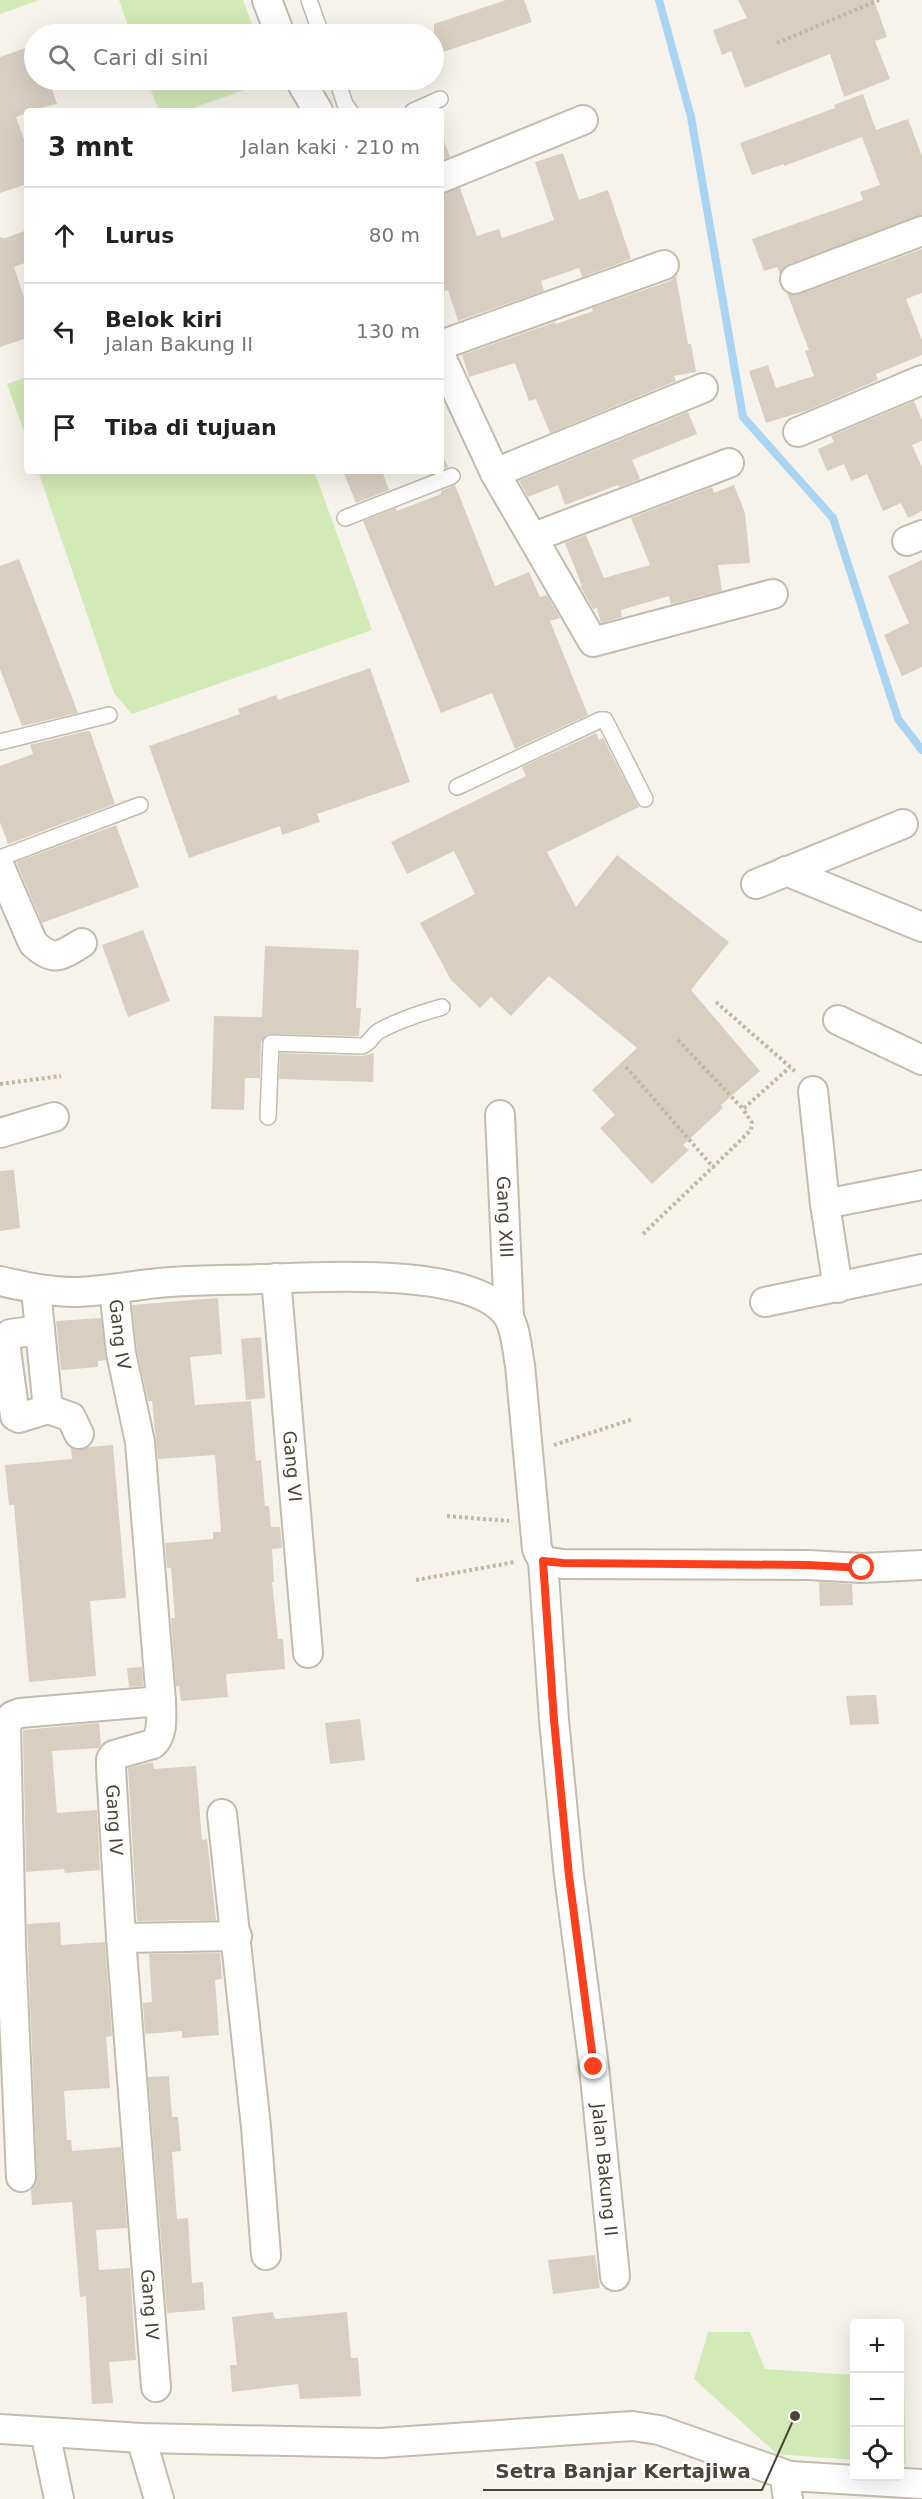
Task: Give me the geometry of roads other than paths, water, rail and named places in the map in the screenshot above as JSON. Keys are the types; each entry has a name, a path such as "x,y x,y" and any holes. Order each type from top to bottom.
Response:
{"street":[{"path":"267,0 276,24"},
{"path":"306,90 316,108"},
{"path":"444,177 583,120"},
{"path":"795,279 922,231"},
{"path":"444,344 664,265"},
{"path":"444,363 495,473 593,642 773,594"},
{"path":"798,432 922,380"},
{"path":"495,473 704,388"},
{"path":"534,537 729,463"},
{"path":"756,884 903,824"},
{"path":"0,867 33,943 43,952 54,957 61,956 82,944"},
{"path":"786,871 922,927"},
{"path":"838,1020 922,1060"},
{"path":"813,1091 825,1204 838,1288"},
{"name":"Gang XIII","path":"500,1115 509,1317 520,1365 527,1454"},
{"path":"0,1132 54,1117"},
{"path":"825,1204 922,1185"},
{"path":"765,1302 922,1269"},
{"path":"0,1281 36,1290 77,1292 169,1282 276,1278 392,1278 421,1281 466,1291 487,1299 509,1317"},
{"name":"Gang VI","path":"276,1278 308,1653"},
{"name":"Gang IV","path":"114,1289 121,1353 140,1442 161,1701 158,1740 153,1744 119,1752 111,1759 121,1938 156,2387"},
{"path":"36,1290 48,1409 71,1417 78,1434"},
{"name":"Jalan Bakung II","path":"527,1454 537,1549 542,1559 569,1876 594,2067 615,2276"},
{"path":"542,1559 563,1563 808,1565 862,1568 922,1565"},
{"path":"21,2177 11,1945 6,1726 12,1716 20,1713 161,1701"},
{"path":"222,1814 237,1936 266,2255"},
{"path":"121,1938 237,1936"},
{"path":"0,2429 141,2438 380,2443 642,2426 659,2430 789,2488 922,2484"},
{"path":"45,2432 59,2499"},
{"path":"141,2438 159,2499"}],"lane":[{"path":"309,0 317,24"},
{"path":"340,90 348,108"},
{"path":"420,108 440,99"},
{"path":"345,518 452,476"},
{"path":"0,742 110,715"},
{"path":"457,787 600,720 605,720 645,799"},
{"path":"0,858 140,805"},
{"path":"268,1117 272,1043 362,1046 368,1044 377,1032 410,1017 442,1007"}],"waterway":[{"path":"659,0 691,117 743,417 833,518 898,719 922,750"}],"place":[{"name":"Setra Banjar Kertajiwa","path":"795,2416"}]}
